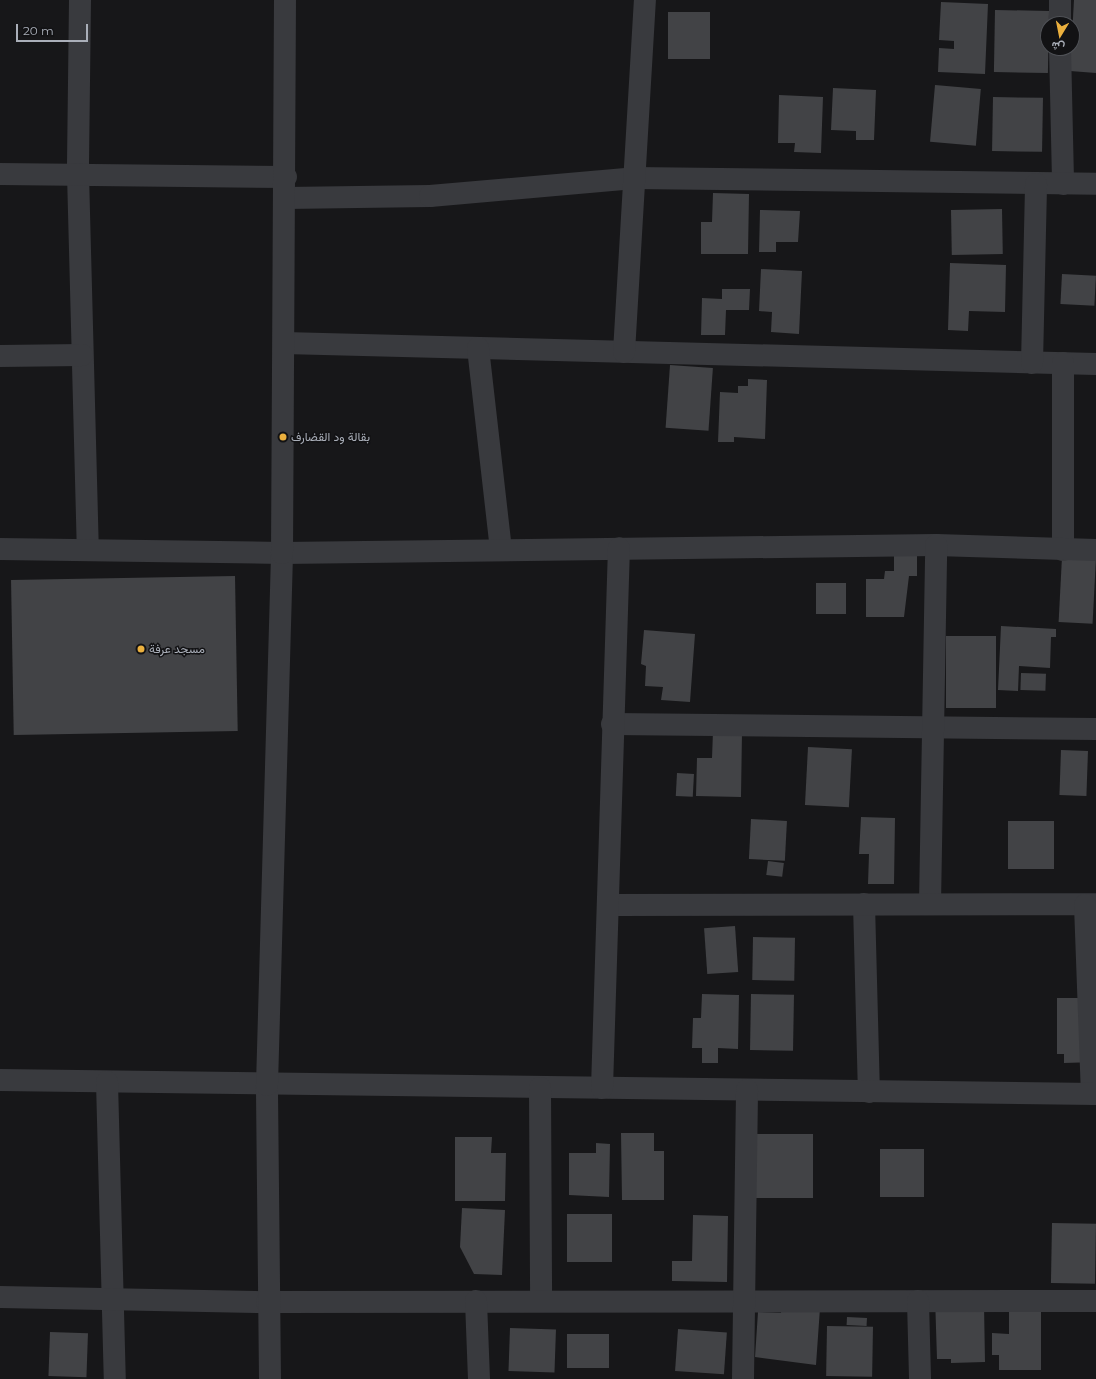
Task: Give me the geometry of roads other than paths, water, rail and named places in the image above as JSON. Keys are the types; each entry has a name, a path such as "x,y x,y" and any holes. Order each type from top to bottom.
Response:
{"street":[{"path":"80,0 78,174 88,550"},
{"path":"270,1379 267,1302 267,1085 282,553 286,188 285,0"},
{"path":"624,352 645,0"},
{"path":"1060,0 1060,16"},
{"path":"1060,56 1063,184"},
{"path":"0,174 78,174 430,196 634,178 1096,184"},
{"path":"1032,363 1036,184"},
{"path":"284,343 1096,364"},
{"path":"478,348 501,550"},
{"path":"0,356 82,355"},
{"path":"1063,364 1063,550"},
{"path":"0,549 282,553 936,545 1096,550"},
{"path":"930,904 936,545"},
{"path":"602,1088 610,905 612,724 619,548"},
{"path":"612,724 933,729 1096,729"},
{"path":"864,904 869,1092"},
{"path":"0,1080 267,1085 1094,1094 1091,904 610,905"},
{"path":"107,1082 115,1379"},
{"path":"540,1088 541,1301"},
{"path":"743,1379 747,1090"},
{"path":"0,1297 267,1302 1096,1301"},
{"path":"476,1301 479,1379"},
{"path":"918,1301 920,1379"}],"place":[{"name":"بقالة ود القضارف","path":"283,437"},
{"name":"مسجد عرفة","path":"141,649"}]}
